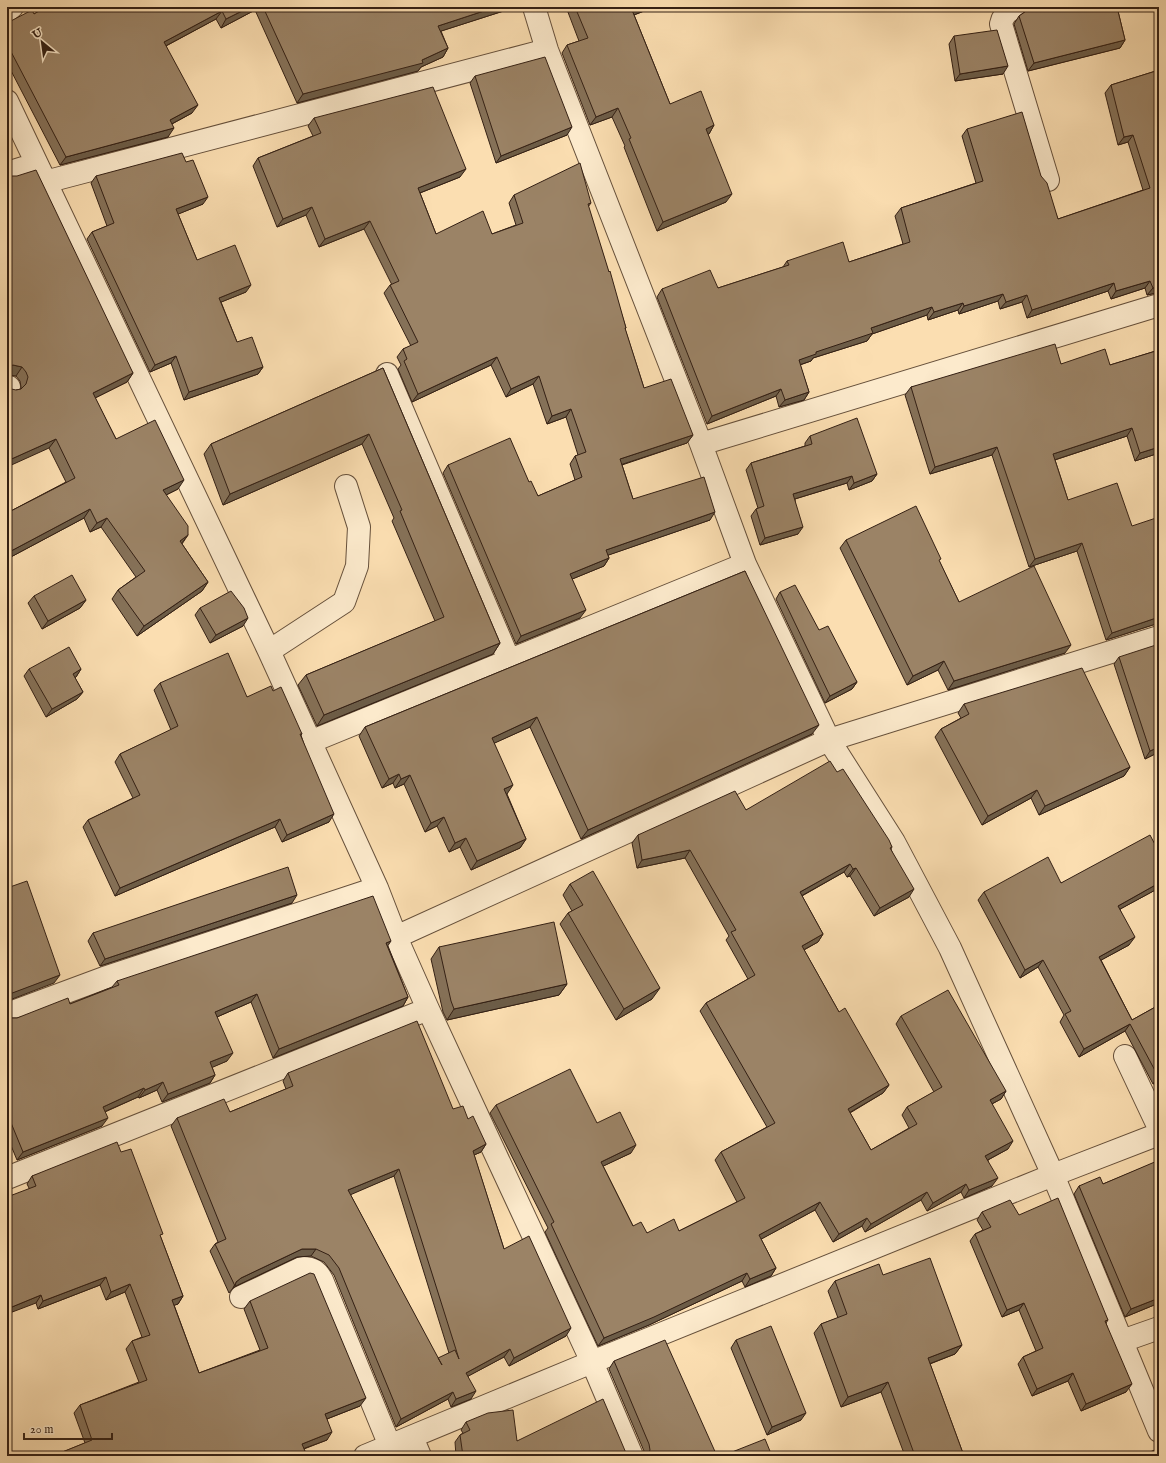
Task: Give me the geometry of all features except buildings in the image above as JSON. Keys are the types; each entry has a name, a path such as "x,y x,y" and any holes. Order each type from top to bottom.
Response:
{"street":[{"path":"7,10 12,7"},
{"path":"534,7 547,50 701,444 745,564 829,740 894,842 930,907 950,948 1053,1175 1159,1431"},
{"path":"1017,7 1007,12 1002,17 1001,24 1048,180"},
{"path":"7,173 41,173 547,50"},
{"path":"7,100 269,651 377,888 396,937 428,1009 592,1362 632,1456"},
{"path":"701,444 1159,305"},
{"path":"387,374 510,660"},
{"path":"269,651 344,602 357,566 359,527 346,486"},
{"path":"310,742 745,564"},
{"path":"396,937 829,740 1159,637"},
{"path":"7,1014 76,988 377,888"},
{"path":"7,1178 428,1009"},
{"path":"1125,1056 1159,1128"},
{"path":"365,1456 390,1446 416,1447 592,1362 1053,1175 1159,1134"},
{"path":"241,1297 302,1268 311,1268 317,1272 322,1280 390,1446"},
{"path":"1122,1341 1159,1328"}]}
